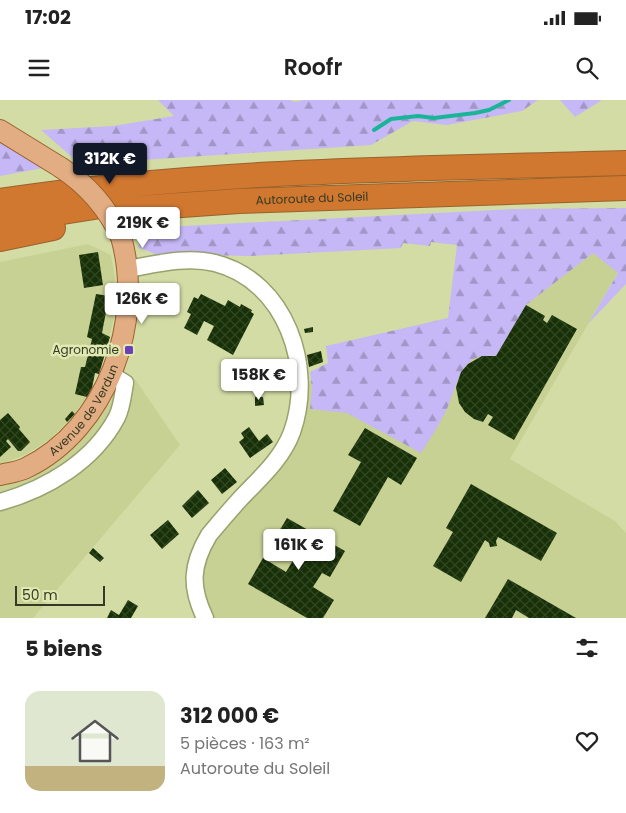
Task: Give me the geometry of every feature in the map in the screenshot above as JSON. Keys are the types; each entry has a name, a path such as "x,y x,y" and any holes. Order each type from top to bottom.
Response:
{"highway":[{"name":"Autoroute du Soleil","path":"0,201 130,184 234,176 348,170 626,162"},
{"name":"Autoroute du Soleil","path":"0,222 113,204 139,208 239,201 626,188"},
{"path":"0,189 30,196"},
{"path":"0,239 75,223 116,217 139,208"}],"main road":[{"name":"Avenue de Verdun","path":"0,130 60,167 79,180 95,195 109,214 121,237 128,269 129,288 121,343 112,375 98,402 82,422 52,452 24,469 0,475"}],"street":[{"path":"128,269 172,262 200,261 224,266 247,277 261,288 276,306 290,334 297,361 300,381 292,433 272,465 209,535 201,548 194,589 197,602 205,618"},
{"path":"0,502 20,497 48,484 94,450 118,415 121,405 125,383 112,375"}],"shaded area":[{"path":"88,244 111,255 115,278 115,310 99,374 95,373 92,388 75,414 50,439 25,455 0,464 0,262"},
{"path":"593,253 618,272 510,459 615,521 626,533 626,618 206,618 197,559 284,448 293,389"},
{"path":"135,379 180,445 33,618 0,618 0,485 33,475 59,460 92,428 110,403 115,391 127,397"}],"green space":[{"path":"158,100 290,100 295,102 304,100 538,100 522,111 447,125 413,121 371,145 80,164 41,130 113,126 174,116"},
{"path":"560,100 602,100 575,117"},
{"path":"0,141 43,168 0,176"},
{"path":"626,208 626,284 588,324 618,273 593,253 526,305 496,356 483,356 473,359 466,366 445,413 421,453 347,413 310,409 312,389 310,372 328,363 326,346 448,318 457,245 431,242 430,246 403,243 401,248 249,256 155,254 138,247 146,228 515,209"}],"building":[{"path":"98,252 103,285 84,288 79,255"},
{"path":"96,294 109,296 102,333 110,337 99,374 95,373 92,388 87,397 75,394 81,367 85,367 92,339 87,337"},
{"path":"201,294 225,306 228,300 240,307 241,304 252,310 251,312 254,314 233,355 207,340 214,326 204,321 197,335 184,328 191,314 187,312 194,297 198,299"},
{"path":"526,305 545,316 543,320 547,323 552,315 577,329 514,440 488,425 493,417 488,414 483,422 474,419 465,412 459,403 456,387 461,372 468,364 482,356 496,356"},
{"path":"313,327 313,332 305,333 304,329"},
{"path":"321,351 323,362 309,367 307,355"},
{"path":"255,397 263,397 264,405 255,406"},
{"path":"72,411 75,414 67,422 65,419"},
{"path":"8,413 30,442 21,451 18,451 8,439 6,441 11,447 0,457 0,420"},
{"path":"249,427 259,441 267,434 273,442 250,458 239,442 244,438 241,433"},
{"path":"365,428 417,458 401,485 388,477 360,526 333,511 361,462 348,455"},
{"path":"225,468 237,482 222,494 211,480"},
{"path":"471,484 557,533 541,561 498,537 496,541 497,546 490,547 489,543 485,540 461,582 433,566 453,532 446,528"},
{"path":"198,490 209,503 192,518 182,506"},
{"path":"287,518 345,551 330,577 322,573 313,587 334,600 323,618 307,618 248,584 263,558 286,572 295,557 272,543"},
{"path":"168,520 179,534 162,549 150,535"},
{"path":"93,548 104,558 100,562 89,553"},
{"path":"508,579 576,618 529,618 516,610 512,618 485,618"},
{"path":"128,600 138,606 131,618 107,618 111,610 119,615"}],"waterway":[{"path":"374,130 391,119 418,116 434,118 475,113 489,110 509,100"}],"place":[{"name":"Agronomie","path":"129,350"}]}
